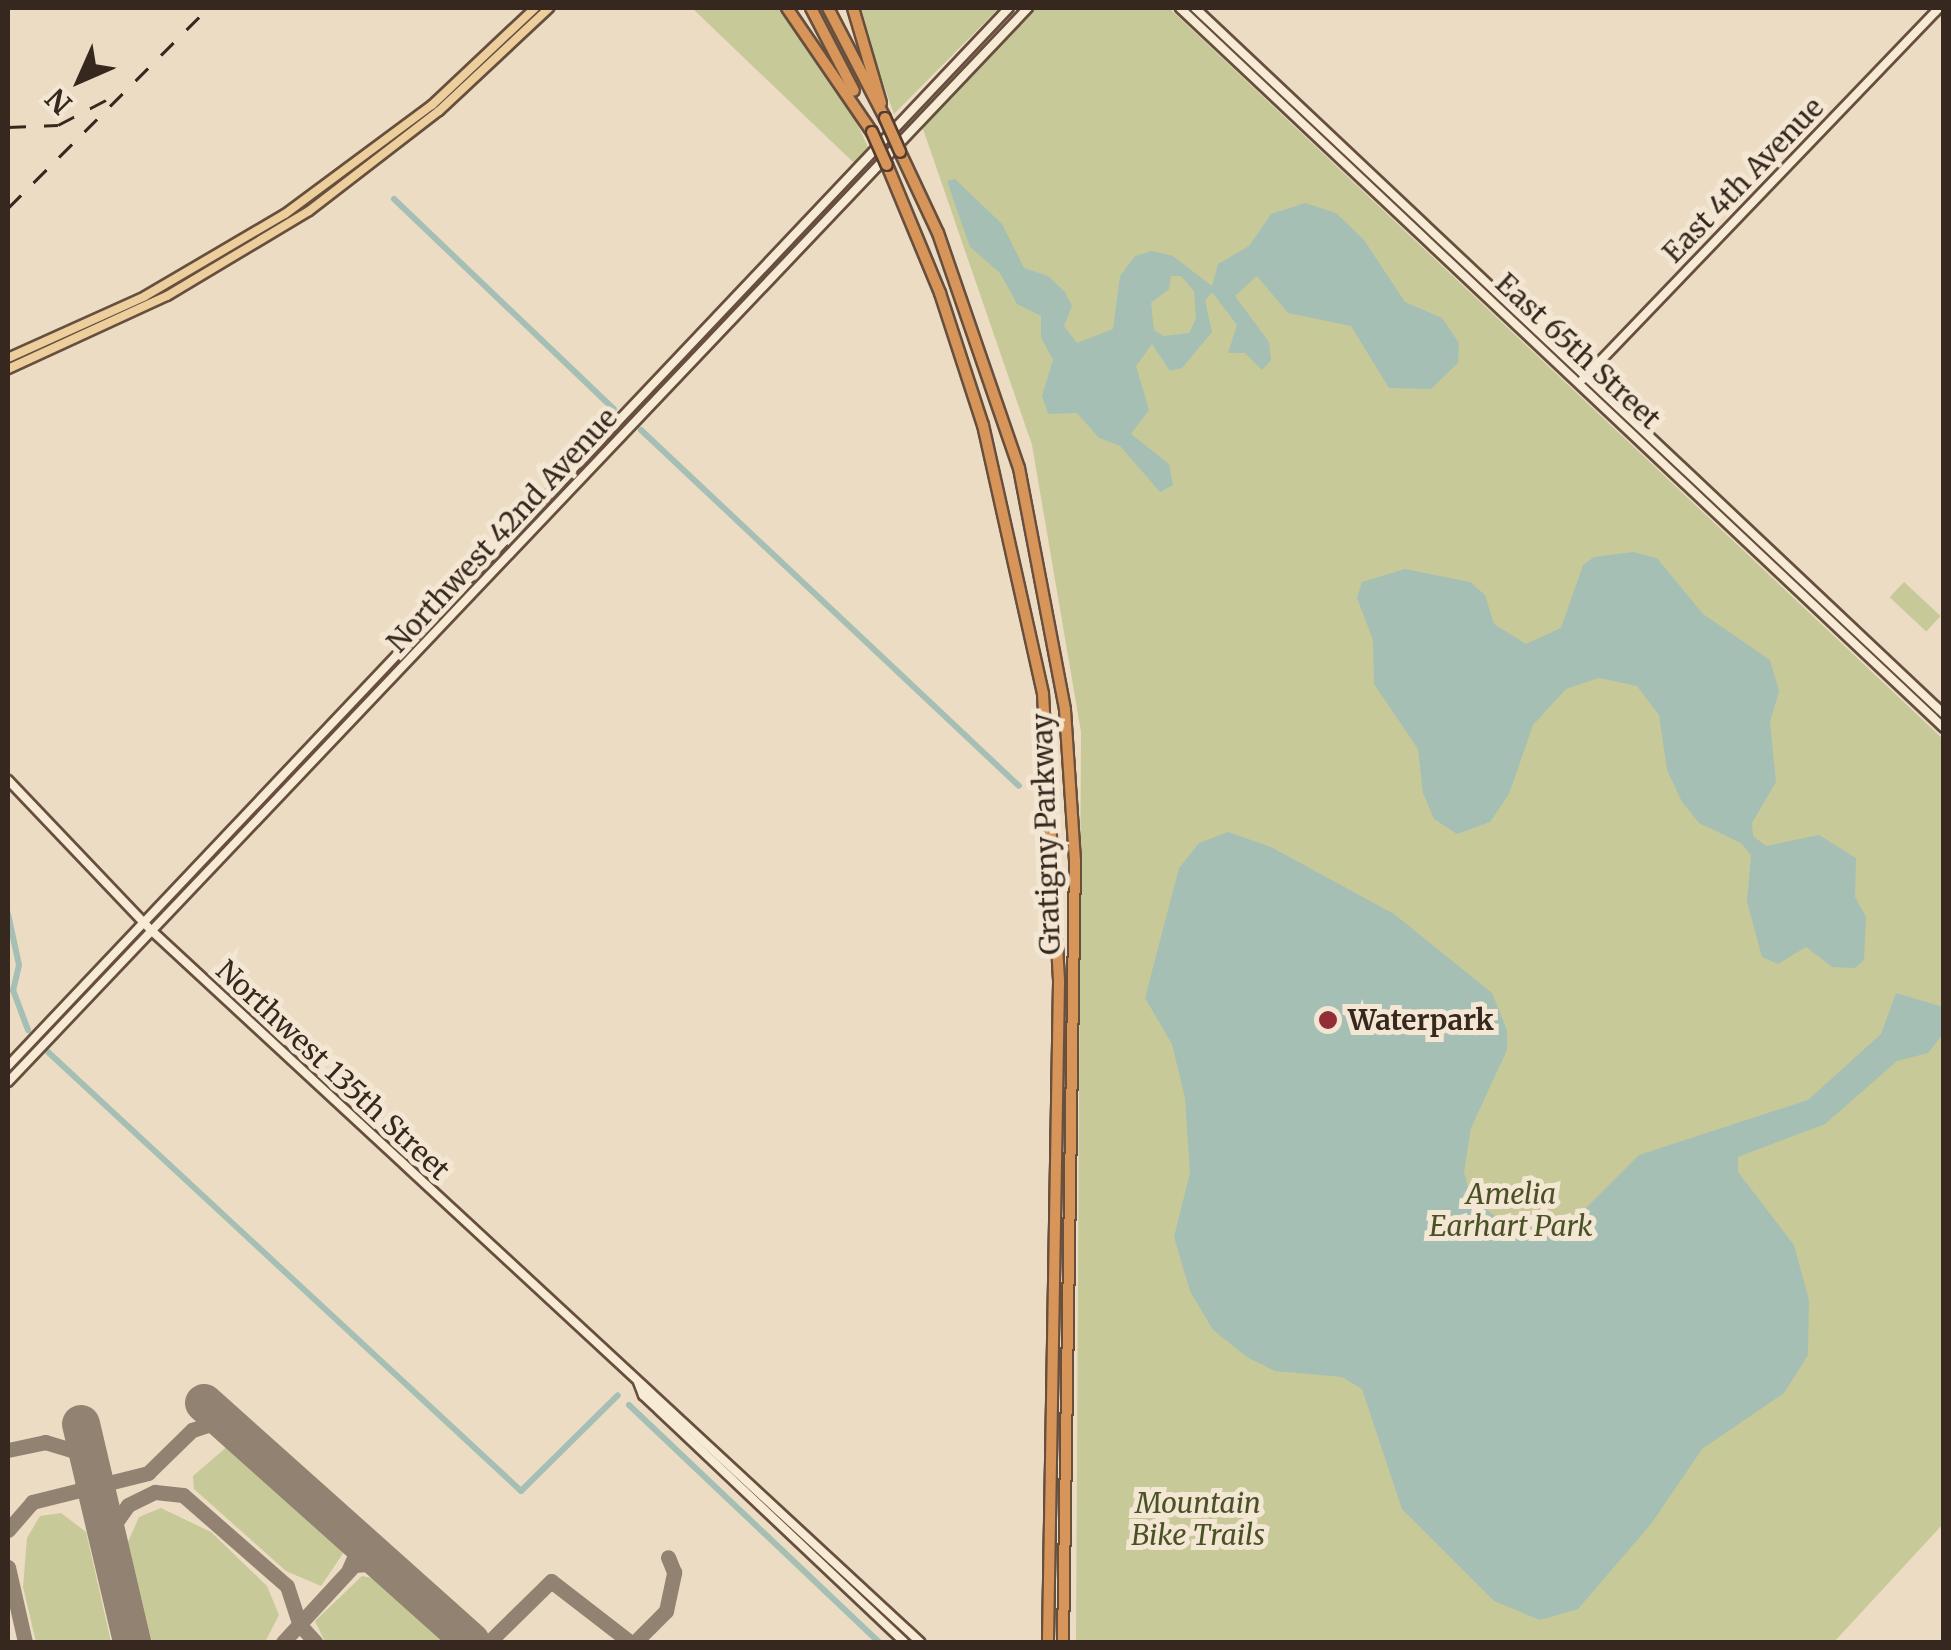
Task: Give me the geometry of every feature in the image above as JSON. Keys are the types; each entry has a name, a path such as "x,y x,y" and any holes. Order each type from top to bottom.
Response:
{"highway":[{"path":"787,8 872,132"},
{"name":"Gratigny Parkway","path":"811,8 887,164 940,293 983,425 1047,730 1059,983 1048,1642"},
{"name":"Gratigny Parkway","path":"828,8 885,118 945,251 1019,468 1065,710 1075,862 1063,1642"},
{"path":"853,8 885,118"}],"main road":[{"path":"8,358 145,296 285,214 432,105 535,8"},
{"path":"8,368 167,296 308,211 439,111 549,8"},
{"name":"Northwest 42nd Avenue","path":"8,1082 317,738 1009,8"},
{"name":"Northwest 42nd Avenue","path":"8,1066 327,748 1028,8"},
{"name":"East 65th Street","path":"1180,8 1944,714"},
{"name":"East 65th Street","path":"1195,8 1944,728"},
{"name":"East 4th Avenue","path":"1582,379 1939,8"},
{"path":"808,220 818,229"},
{"path":"716,317 726,327"},
{"path":"519,524 530,534"},
{"path":"475,571 486,580"},
{"path":"317,738 327,748"},
{"name":"Northwest 135th Street","path":"8,780 148,928 920,1642"},
{"path":"26,1047 34,1054"},
{"name":"Northwest 135th Street","path":"638,1382 643,1395 904,1642"},
{"path":"885,1624 892,1616"}],"green space":[{"path":"692,8 780,8 843,94 868,147 854,163"},
{"path":"856,8 999,8 894,114"},
{"name":"Amelia Earhart Park","path":"1034,8 1169,8 1943,739 1943,1524 1834,1642 1076,1642 1081,732 1032,445 922,126"},
{"path":"1904,582 1941,616 1926,631 1890,597"},
{"path":"230,1444 346,1549 321,1586 286,1571 194,1489 193,1476"},
{"path":"161,1508 211,1532 267,1586 279,1615 265,1642 152,1642 128,1542 139,1517"},
{"path":"61,1513 86,1532 111,1642 36,1642 23,1587 27,1538 40,1516"},
{"path":"362,1576 382,1580 452,1642 325,1642 315,1621"}],"shaded area":[{"path":"955,179 1002,224 1024,268 1048,276 1065,292 1072,306 1064,326 1077,343 1113,329 1120,276 1135,256 1152,251 1173,256 1212,286 1218,264 1249,246 1271,214 1305,203 1336,213 1364,240 1405,302 1442,318 1459,343 1458,363 1431,389 1389,388 1351,326 1288,313 1257,276 1235,296 1269,342 1271,360 1262,370 1245,353 1228,353 1237,325 1212,292 1205,301 1212,332 1182,368 1170,371 1152,344 1136,366 1149,410 1131,434 1169,464 1173,485 1160,492 1120,446 1099,438 1077,413 1048,414 1042,396 1053,360 1041,337 1041,316 1017,304 1000,273 970,247 947,181","holes":["1171,276 1181,276 1194,291 1196,319 1189,333 1164,336 1154,330 1151,303 1169,289"]},
{"path":"1633,552 1657,558 1703,614 1770,660 1779,691 1770,722 1776,782 1752,823 1753,836 1766,846 1819,835 1856,858 1855,897 1866,917 1864,960 1855,968 1832,967 1806,947 1778,964 1762,957 1747,902 1751,855 1741,843 1699,823 1682,802 1667,770 1659,715 1637,686 1599,678 1566,689 1533,725 1509,794 1490,822 1457,834 1434,819 1423,793 1418,749 1374,684 1373,640 1357,598 1362,582 1405,569 1470,582 1485,595 1494,624 1526,644 1561,628 1583,565 1594,557"},
{"path":"1228,832 1271,847 1394,914 1492,993 1507,1030 1507,1050 1471,1128 1464,1172 1470,1196 1506,1225 1541,1227 1577,1217 1639,1155 1808,1100 1881,1034 1896,993 1943,1007 1943,1034 1928,1053 1897,1061 1825,1124 1738,1157 1738,1172 1794,1245 1809,1300 1808,1355 1784,1393 1702,1449 1651,1524 1578,1609 1540,1620 1494,1601 1402,1509 1362,1389 1342,1377 1275,1371 1247,1357 1213,1330 1190,1291 1174,1237 1190,1173 1185,1098 1172,1044 1145,998 1179,868 1199,843"}],"waterway":[{"path":"394,199 614,409"},
{"path":"641,430 1019,786"},
{"path":"8,914 19,965 13,990 28,1030"},
{"path":"48,1052 521,1491 618,1395"},
{"path":"629,1405 879,1642"}],"taxiway":[{"path":"8,1530 32,1502 148,1473 192,1430 223,1420"},
{"path":"8,1450 45,1442 88,1455"},
{"path":"111,1551 114,1525 128,1505 155,1492 183,1495 287,1586 299,1624 315,1642"},
{"path":"349,1569 356,1553 351,1535"},
{"path":"635,1642 666,1611 674,1572 668,1557"},
{"path":"283,1642 354,1565 382,1563"},
{"path":"8,1567 25,1642"},
{"path":"489,1642 551,1581 630,1642"}],"runway":[{"path":"204,1403 471,1642"},
{"path":"81,1424 132,1642"}],"railway":[{"path":"8,208 208,8"},
{"path":"8,127 58,125 106,100"}],"place":[{"name":"Waterpark","path":"1328,1020"}],"park label":[{"name":"Mountain Bike Trails","path":"1198,1519"}]}
